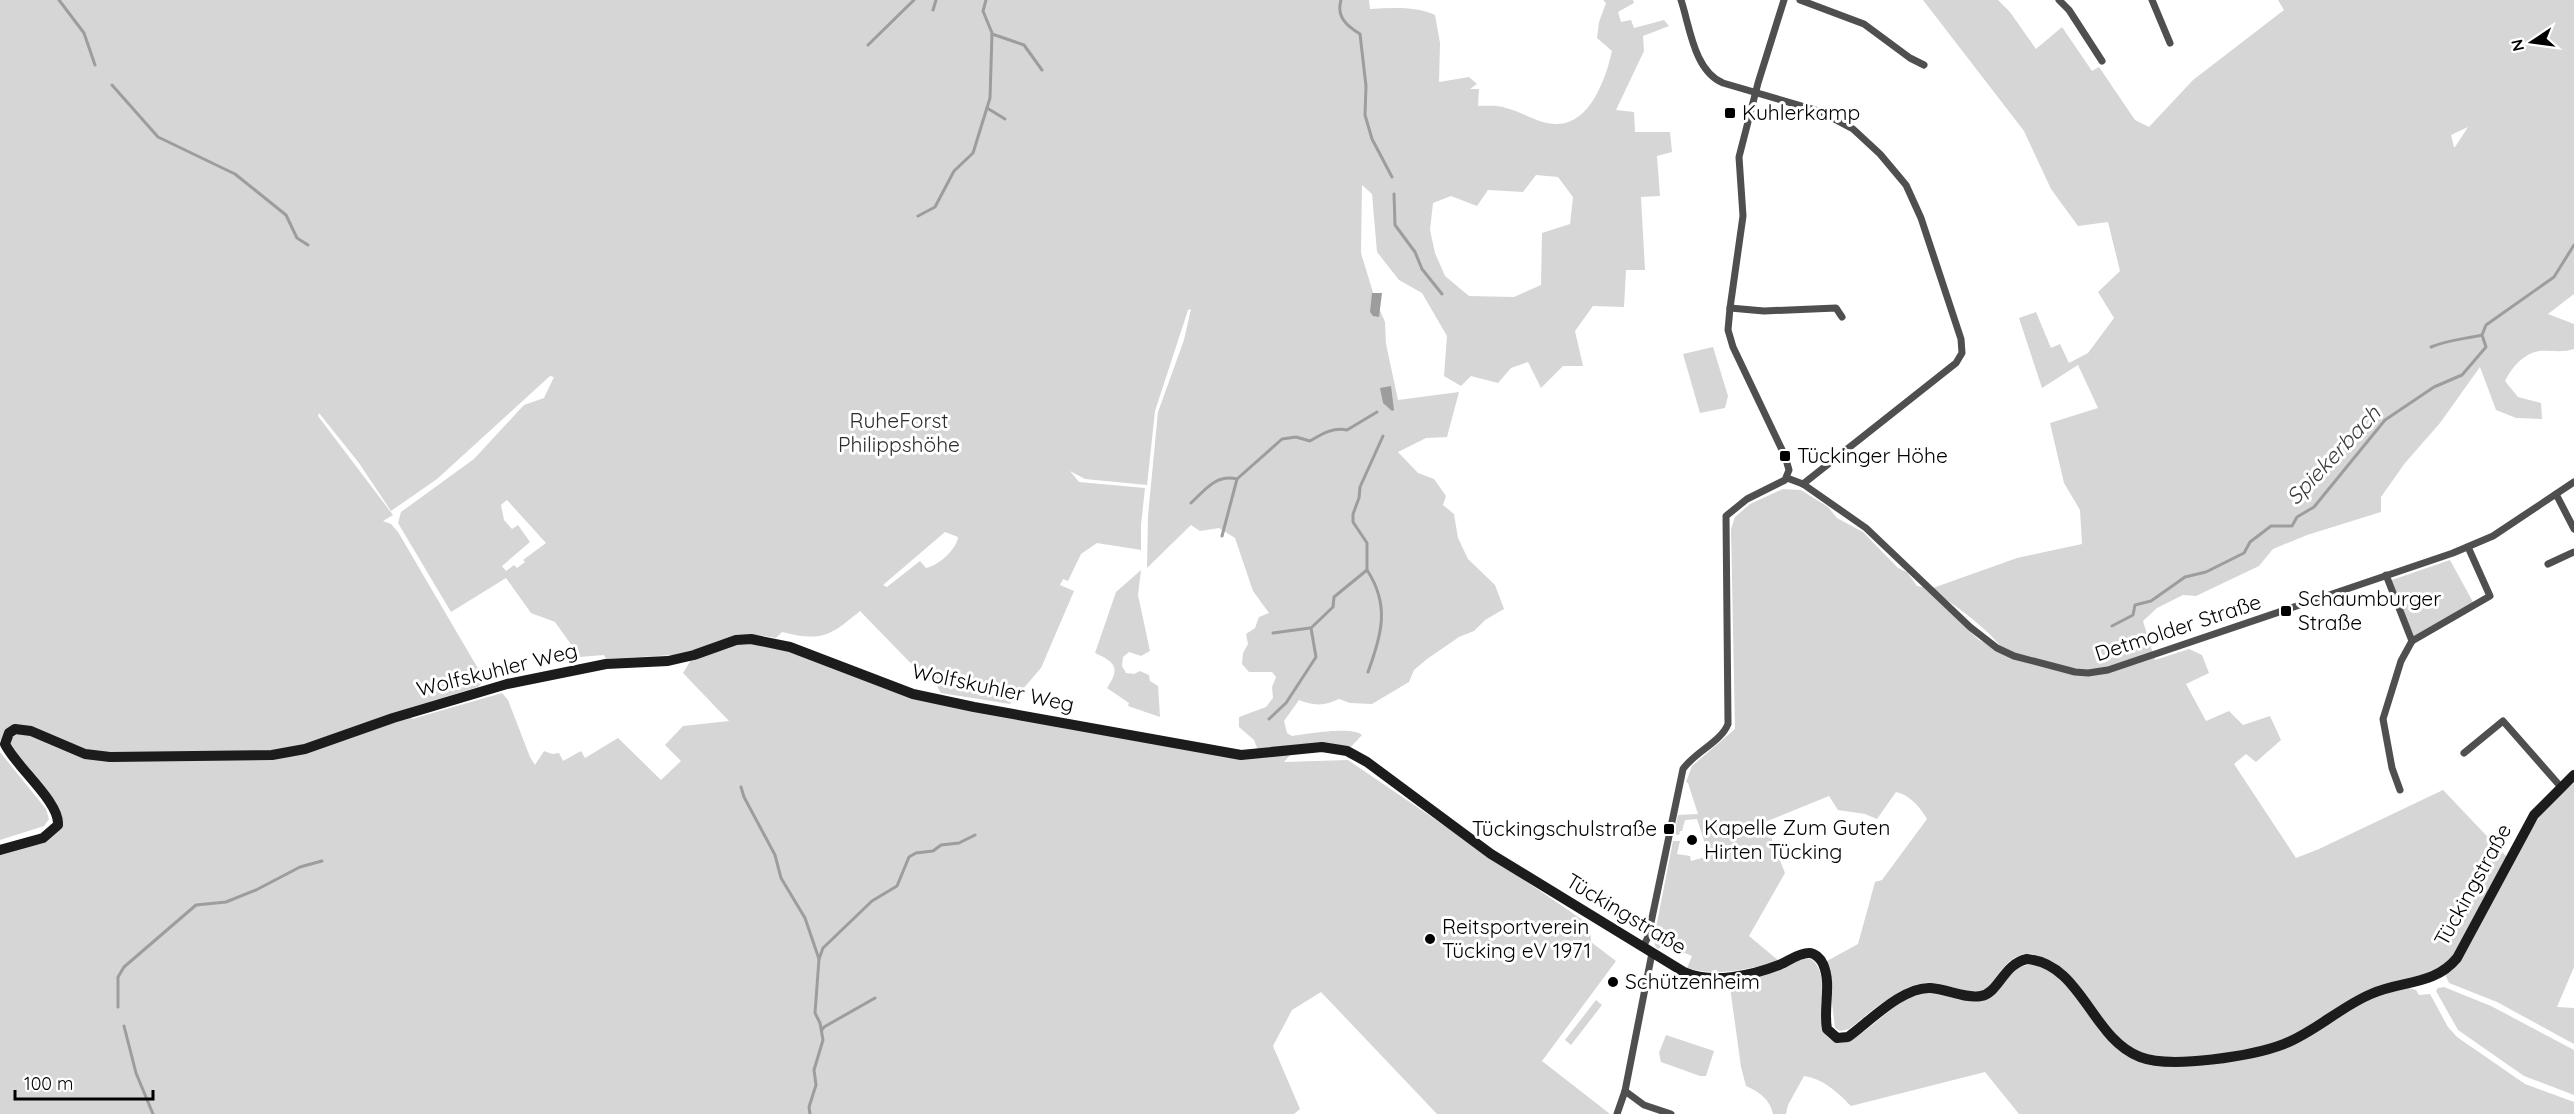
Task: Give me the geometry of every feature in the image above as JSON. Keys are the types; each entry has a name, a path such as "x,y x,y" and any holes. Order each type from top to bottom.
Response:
{"street":[{"path":"1681,0 1701,62 1708,73 1723,83 1819,111 1853,129 1869,142 1906,185 1933,251 1961,339 1962,353 1956,363 1803,484"},
{"path":"1617,1114 1625,1091 1648,950 1648,937 1683,769 1691,758 1724,732 1728,724 1726,516 1747,499 1787,478 1788,466 1782,449 1730,339 1730,308 1743,232 1739,157 1756,91 1784,0"},
{"path":"1800,0 1864,24 1910,58 1924,65"},
{"path":"2059,0 2069,10 2102,62"},
{"path":"2152,0 2170,43"},
{"path":"1730,308 1764,311 1836,308 1842,317"},
{"name":"Detmolder Straße","path":"1787,478 1803,484 1866,528 1970,627 1997,648 2014,656 2088,674 2108,670 2229,628 2293,609 2468,547 2493,536 2574,482"},
{"path":"2556,494 2574,529"},
{"path":"2400,790 2392,768 2383,719 2402,661 2412,640 2490,596 2468,547"},
{"path":"2548,564 2574,552"},
{"path":"2386,575 2412,640"},
{"name":"Wolfskuhler Weg","path":"0,850 43,838 54,831 58,825 58,818 52,806 10,755 3,740 15,729 22,728 85,754 110,757 294,753 393,718 507,684 606,664 669,661 736,640 751,639 790,647 913,694 1166,741"},
{"path":"2464,753 2503,722 2561,787"},
{"name":"Tückingstraße","path":"1166,741 1241,755 1295,748 1322,747 1347,751 1367,762 1491,854 1684,972 1703,978 1762,972 1794,957 1808,953 1814,954 1822,963 1826,973 1825,1019 1827,1029 1837,1038 1848,1037 1914,990 1932,988 1971,996 1983,996 1993,990 2010,966 2020,960 2034,959 2049,966 2076,989 2105,1032 2134,1054 2142,1058 2165,1062 2224,1057 2284,1044 2373,993 2427,979 2444,972 2457,958 2534,815 2574,775"},
{"path":"1625,1091 1644,1105 1671,1114"}],"green space":[{"name":"RuheForst Philippshöhe","path":"0,0 1369,0 1370,9 1411,9 1435,15 1440,43 1439,82 1469,77 1477,84 1470,89 1479,89 1478,106 1503,107 1543,122 1556,124 1578,117 1587,108 1606,74 1612,51 1597,38 1599,22 1606,3 1603,0 1633,0 1634,3 1618,12 1621,22 1631,20 1634,28 1664,20 1669,26 1643,36 1644,51 1616,110 1634,112 1635,132 1670,132 1672,152 1657,156 1660,196 1641,197 1645,270 1626,270 1624,307 1593,306 1575,331 1583,366 1563,366 1541,388 1528,362 1511,368 1498,383 1471,376 1461,386 1444,376 1447,336 1422,293 1399,280 1377,252 1372,194 1362,185 1361,253 1375,299 1385,322 1386,344 1398,400 1459,392 1447,437 1426,438 1398,452 1418,473 1434,479 1446,496 1443,505 1454,514 1458,538 1468,559 1495,585 1504,609 1485,620 1474,631 1459,637 1427,659 1414,670 1409,682 1372,704 1350,703 1339,699 1324,704 1299,700 1284,721 1287,733 1292,736 1339,731 1357,732 1362,735 1347,751 1296,748 1284,762 1348,760 1590,925 1591,942 1616,961 1542,1061 1610,1114 1437,1114 1321,992 1292,1010 1273,1046 1300,1109 1294,1114 0,1114 0,850 43,838 58,825 6,740 0,740","holes":["1536,175 1558,177 1573,197 1570,224 1542,233 1541,285 1514,297 1469,296 1445,276 1435,253 1430,230 1433,203 1451,196 1477,206 1488,190 1523,192","1191,309 1184,340 1158,412 1148,516 1147,568 1191,525 1200,531 1219,528 1235,538 1253,591 1269,613 1259,617 1255,628 1246,634 1248,644 1243,653 1242,664 1249,672 1272,672 1276,677 1272,687 1273,698 1266,707 1239,717 1239,727 1254,740 1259,753 913,694 751,639 694,655 683,673 729,721 683,726 665,745 681,761 661,780 618,738 585,758 581,751 563,761 559,753 552,754 544,751 535,765 508,700 502,693 412,719 409,708 478,687 483,677 398,532 391,524 383,521 393,515 318,416 319,413 359,463 391,511 437,479 550,376 554,377 544,398 524,405 474,459 401,512 398,523 451,612 506,578 531,613 555,622 580,657 604,655 606,659 673,655 758,635 776,638 782,632 807,636 825,635 860,611 928,681 934,682 941,693 1010,704 1041,668 1074,591 1060,585 1063,579 1068,581 1081,554 1097,543 1141,550 1145,488 1079,482 1070,471 1085,479 1147,485 1155,411 1188,310","507,500 546,543 523,560 525,562 517,568 514,565 506,571 502,566 530,542 518,525 512,529 504,520 501,505","945,532 958,537 951,552 936,564 926,568 920,561 887,587 883,585"]},
{"path":"1923,0 1998,0 2010,12 2036,49 2062,27 2092,71 2099,67 2135,120 2149,127 2193,80 2284,10 2278,0 2574,0 2574,294 2548,314 2574,324 2574,349 2534,352 2515,366 2505,381 2518,397 2541,403 2542,419 2516,418 2496,410 2480,367 2440,423 2405,463 2381,497 2381,512 2307,535 2273,549 2259,566 2196,596 2183,595 2157,608 2143,621 2155,660 2189,649 2202,655 2209,673 2186,684 2206,721 2229,711 2243,725 2270,716 2281,740 2256,762 2246,754 2234,764 2296,858 2443,790 2506,856 2528,835 2545,808 2574,783 2574,967 2557,1007 2574,1008 2574,1044 2497,1002 2449,983 2444,972 2409,988 2416,990 2419,995 2430,994 2448,1027 2457,1037 2525,1084 2574,1102 2574,1114 2019,1114 1985,1072 1851,1106 1824,1083 1804,1076 1788,1105 1786,1114 1773,1114 1763,1097 1746,1086 1741,1067 1729,980 1766,974 1801,959 1811,959 1822,978 1823,1026 1827,1036 1836,1043 1854,1038 1902,1002 1918,994 1934,993 1974,999 1988,988 1983,991 1970,991 1922,983 1899,992 1849,1029 1840,1031 1835,1028 1827,961 1858,944 1875,882 1882,880 1927,819 1914,802 1896,792 1877,819 1865,814 1838,810 1829,796 1765,822 1785,873 1749,936 1779,961 1733,971 1699,971 1687,968 1692,956 1664,944 1658,949 1655,946 1654,938 1673,841 1680,841 1677,854 1690,856 1691,861 1709,856 1697,819 1685,820 1679,835 1674,834 1678,815 1698,814 1686,782 1692,766 1735,729 1731,529 1735,517 1750,504 1783,489 1801,490 1828,507 1837,518 1863,532 1898,568 1907,572 1917,586 1923,587 1979,640 2007,654 1981,626 1930,589 2017,558 2082,544 2080,510 2064,483 2050,423 2098,408 2078,365 2042,388 2019,318 2036,312 2051,348 2060,344 2069,363 2088,353 2114,318 2098,292 2120,271 2108,222 2078,226 2051,189 2024,131","holes":["2468,127 2455,147 2451,135","2034,954 2034,959 2076,989 2105,1032 2101,1033 2068,986 2045,969 2033,965 2020,967 1988,988 2012,959"]},
{"path":"1713,347 1728,396 1725,408 1700,413 1683,354"},
{"path":"2450,560 2473,602 2414,636 2389,581"},
{"path":"1141,570 1138,595 1150,651 1141,656 1129,652 1123,657 1122,666 1126,673 1134,674 1140,671 1149,675 1150,681 1158,686 1160,717 1128,706 1129,703 1107,688 1114,675 1114,666 1107,659 1095,653 1116,592"},
{"path":"0,752 46,809 49,819 44,826 0,840"},
{"path":"2444,987 2491,1006 2574,1050 2574,1095 2524,1076 2458,1030 2436,991"},
{"path":"1596,1000 1602,1005 1571,1045 1565,1040"},
{"path":"1666,1035 1714,1051 1706,1076 1661,1062 1659,1053"}],"shaded area":[{"path":"1372,293 1382,293 1379,317 1373,316 1370,312"},
{"path":"1391,386 1394,410 1392,411 1383,403 1380,388"}],"waterway":[{"path":"59,0 84,33 95,65"},
{"path":"868,45 914,0"},
{"path":"933,10 936,0"},
{"path":"918,216 935,207 954,171 973,153 990,98 992,33 983,11 986,0"},
{"path":"1341,0 1341,16 1351,28 1360,34 1366,86 1365,115 1372,139 1392,177"},
{"path":"992,34 1024,45 1042,70"},
{"path":"112,85 158,137 235,174 286,215 297,238 308,245"},
{"path":"987,108 1005,119"},
{"path":"1394,194 1395,225 1415,252 1422,269 1442,294"},
{"name":"Spiekerbach","path":"2112,626 2133,615 2135,605 2151,601 2185,577 2206,572 2244,553 2250,542 2271,526 2292,526 2297,517 2314,507 2385,420 2434,387 2462,375 2486,347 2482,335 2486,325 2554,277 2574,245"},
{"path":"2431,347 2482,335"},
{"path":"1191,503 1217,481 1237,479 1282,439 1296,437 1310,441 1332,430 1347,430 1377,412"},
{"path":"1269,719 1286,703 1316,657 1311,628 1333,607 1334,597 1367,570 1367,543 1353,522 1353,514 1360,487 1383,436"},
{"path":"1222,536 1237,479"},
{"path":"1367,570 1379,595 1381,608 1380,632 1368,672"},
{"path":"1273,633 1310,628"},
{"path":"741,787 775,855 781,878 805,918 819,959"},
{"path":"810,1114 809,1107 816,1085 814,1070 823,1040 820,1023 815,1013 819,959 823,948 872,901 897,886 909,857 916,853 933,851 941,845 959,843 975,835"},
{"path":"118,1007 118,977 124,967 196,905 226,902 256,890 300,867 322,861"},
{"path":"822,1030 875,998"},
{"path":"124,1026 136,1073 153,1114"}],"place":[{"name":"Kuhlerkamp","path":"1730,113"},
{"name":"Tückinger Höhe","path":"1785,456"},
{"name":"Schaumburger Straße","path":"2286,611"},
{"name":"Tückingschulstraße","path":"1669,829"},
{"name":"Kapelle Zum Guten Hirten Tücking","path":"1692,840"},
{"name":"Reitsportverein Tücking eV 1971","path":"1430,939"},
{"name":"Schützenheim","path":"1613,982"}]}
